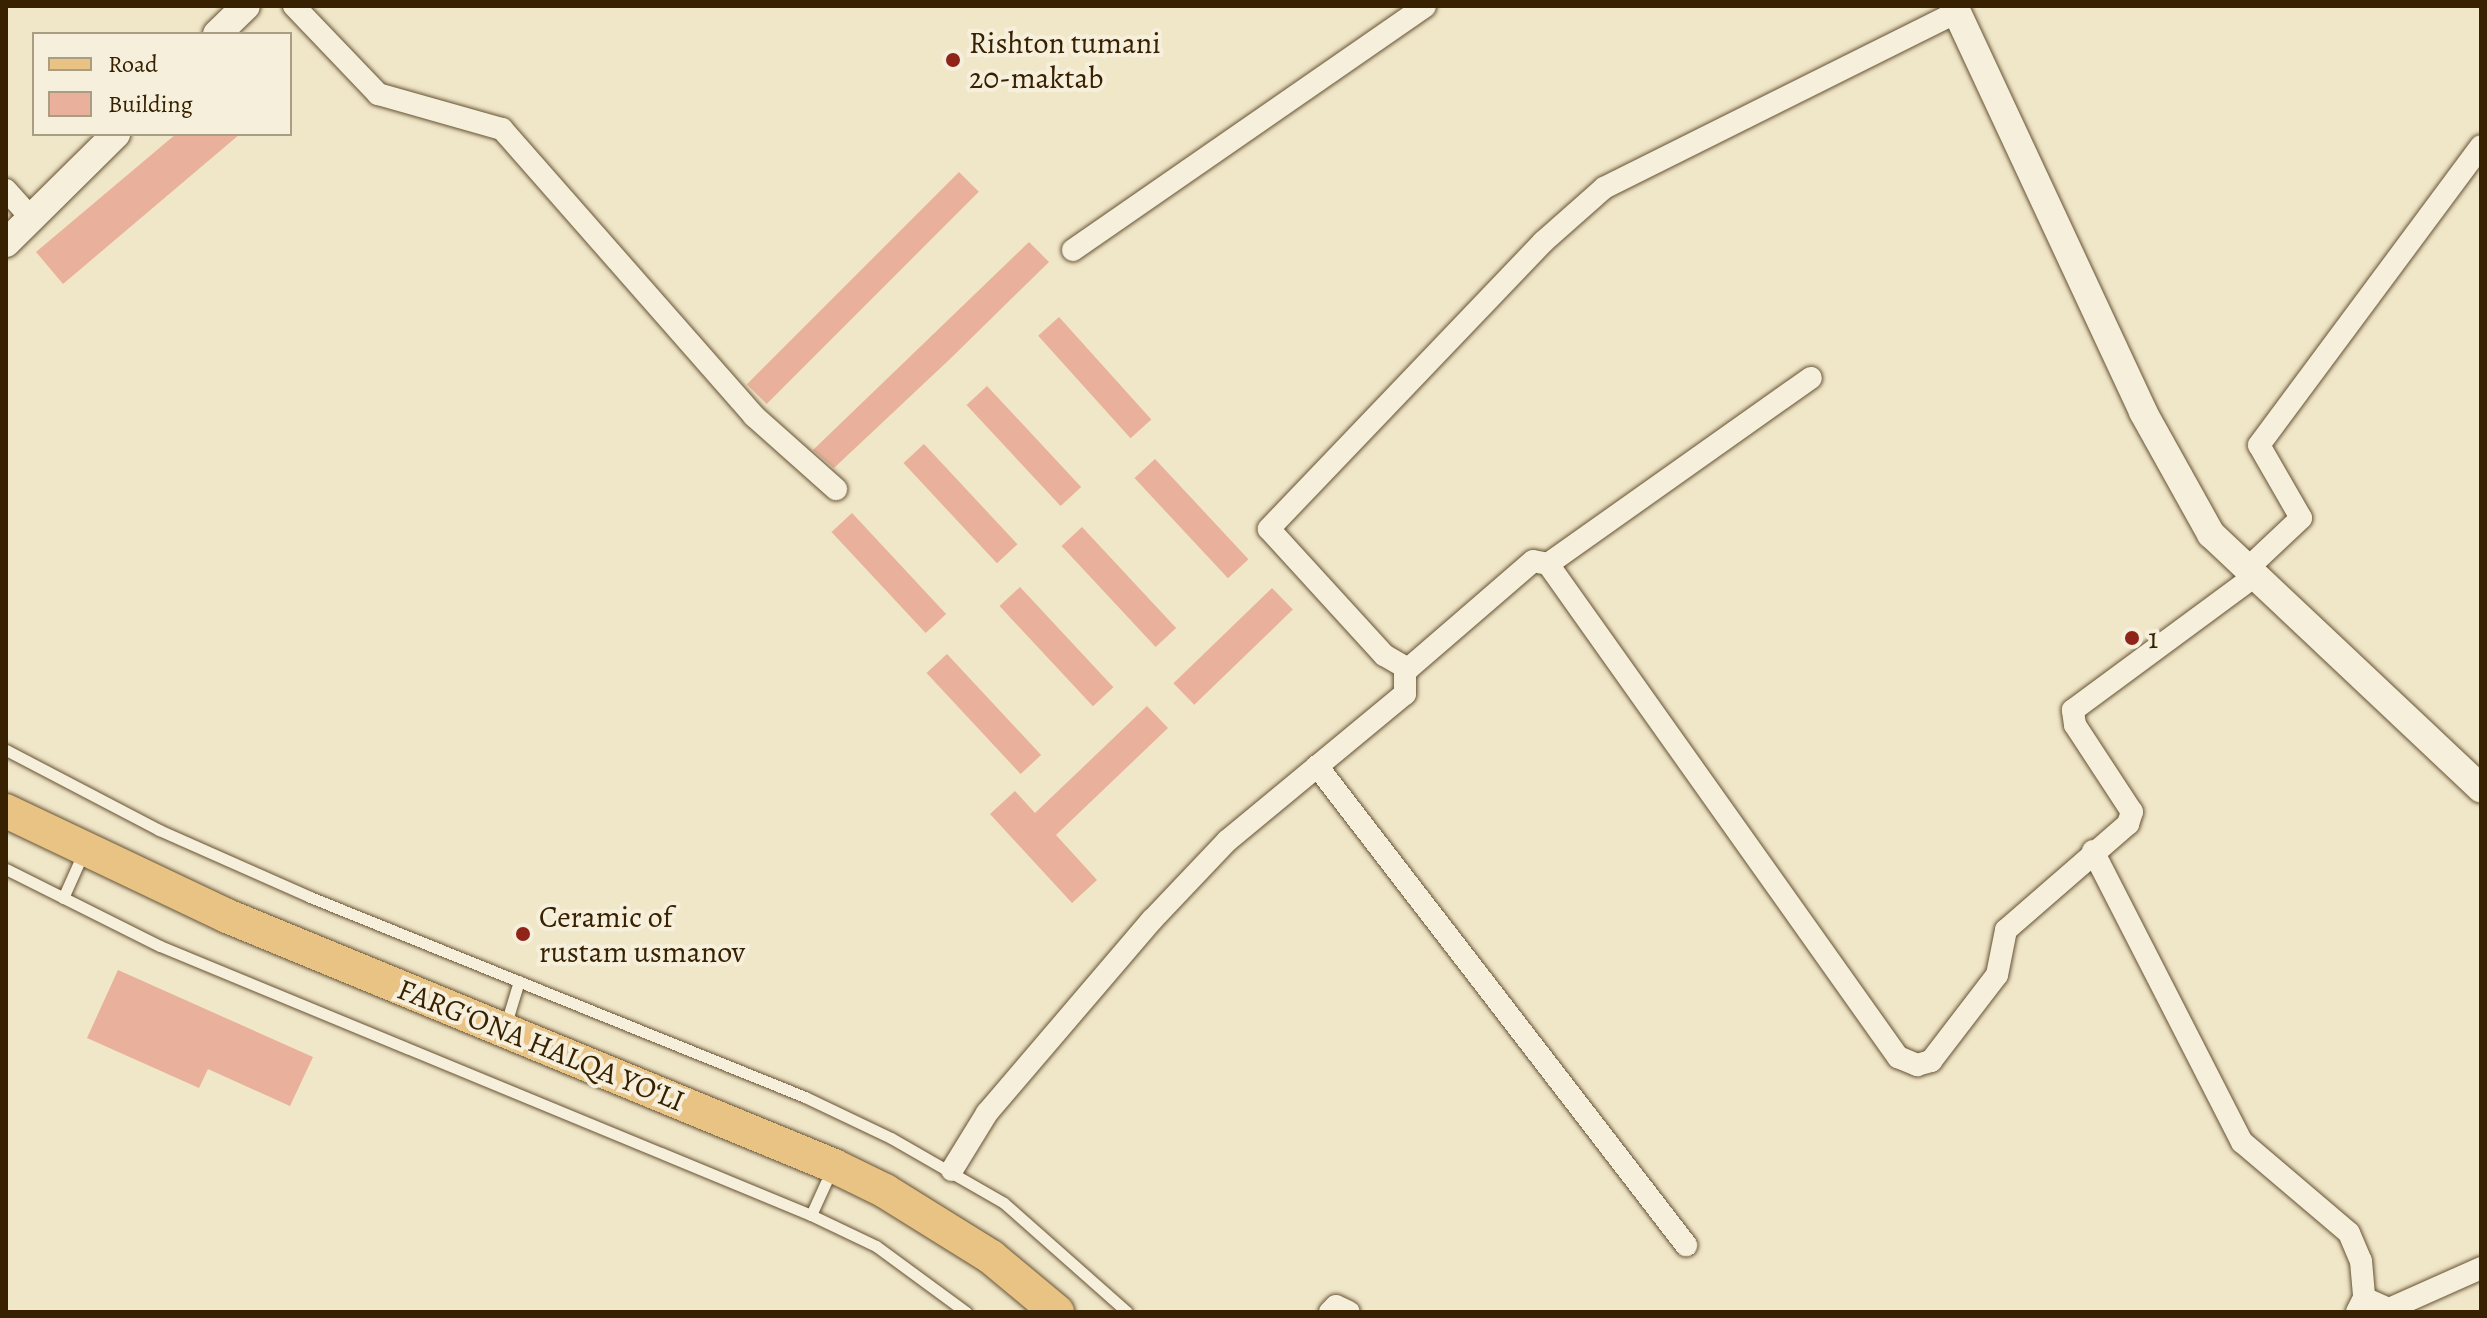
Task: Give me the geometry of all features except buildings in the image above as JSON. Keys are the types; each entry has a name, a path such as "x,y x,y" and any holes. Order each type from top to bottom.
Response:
{"main road":[{"name":"FARG‘ONA HALQA YO‘LI","path":"6,811 227,916 834,1166 885,1191 991,1257 1057,1312"}],"street":[{"path":"219,32 246,6"},
{"path":"294,6 378,94 502,129 754,416 836,489"},
{"path":"1073,250 1425,6"},
{"path":"1405,669 1384,655 1269,529 1281,511 1543,242 1604,188 1955,9 2143,412 2211,534 2481,788"},
{"path":"6,243 114,136"},
{"path":"952,1170 987,1113 1152,920 1227,841 1405,694 1405,669 1533,561 1548,564 1898,1057 1917,1065 1931,1061 1997,975 2006,930 2093,851 2128,824 2132,812 2075,725 2073,710 2252,572 2301,518 2259,445 2481,146"},
{"path":"6,190 31,218"},
{"path":"1548,564 1811,378"},
{"path":"1317,766 1686,1245"},
{"path":"2093,851 2242,1142 2349,1233 2361,1261 2361,1305 2389,1309 2481,1268"},
{"path":"1330,1312 1336,1306 1349,1312"}],"lane":[{"path":"6,750 159,830 805,1097 952,1170 1004,1203 1127,1312"},
{"path":"63,898 84,850"},
{"path":"6,869 160,946 811,1215 876,1246 966,1312"},
{"path":"505,1030 519,981"},
{"path":"811,1215 834,1166"}],"place":[{"name":"Rishton tumani 20-maktab","path":"953,60"},
{"name":"1","path":"2132,638"},
{"name":"Ceramic of rustam usmanov","path":"523,934"}]}
